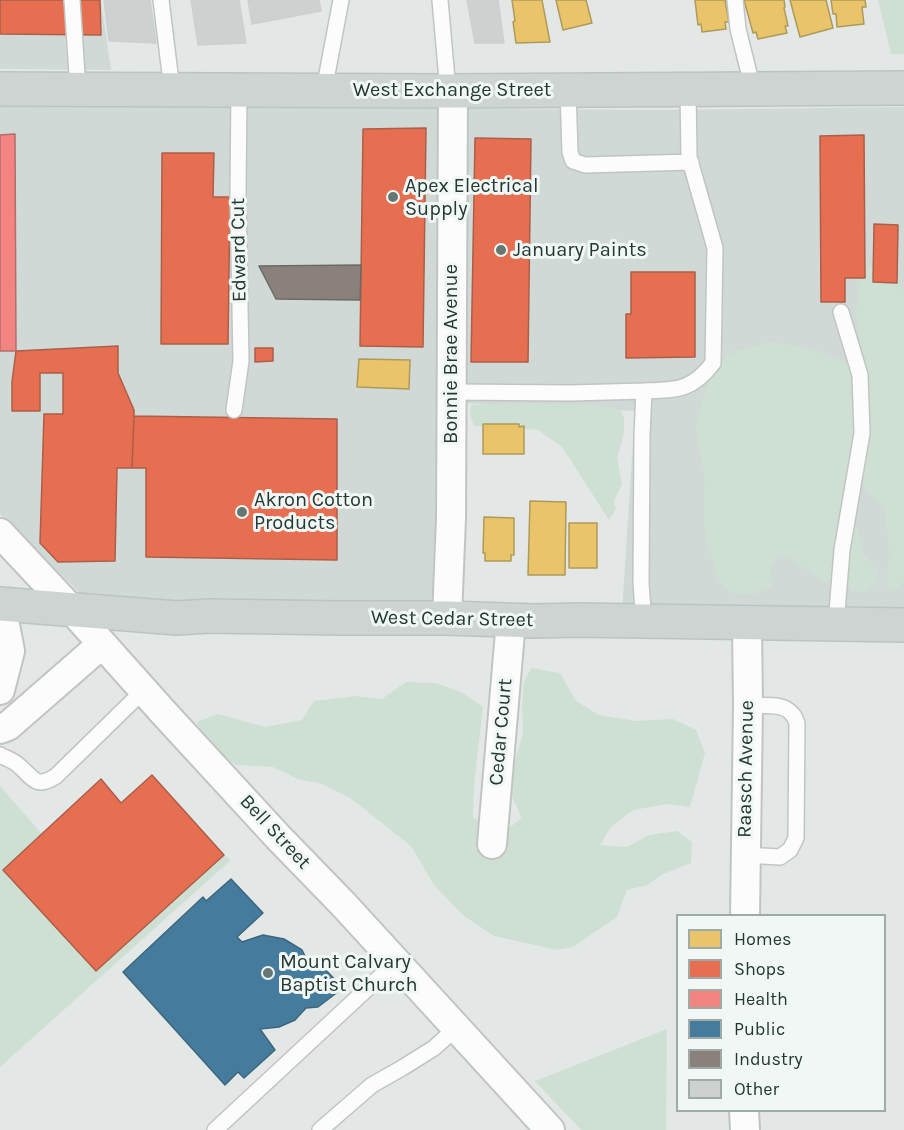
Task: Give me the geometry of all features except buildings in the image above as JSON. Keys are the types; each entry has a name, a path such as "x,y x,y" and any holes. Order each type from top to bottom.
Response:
{"main road":[{"name":"West Exchange Street","path":"0,89 450,91 904,88"},
{"name":"West Cedar Street","path":"0,604 177,618 209,616 447,618 904,626"}],"street":[{"name":"Bonnie Brae Avenue","path":"447,618 451,518 450,91"},
{"name":"Bell Street","path":"0,533 550,1130"},
{"path":"0,604 10,651 0,690"},
{"name":"Cedar Court","path":"492,844 511,620"},
{"name":"Raasch Avenue","path":"745,914 747,623"},
{"path":"0,729 8,726 102,644"},
{"path":"744,1112 745,1130"}],"lane":[{"path":"72,0 78,89"},
{"path":"161,0 172,90"},
{"path":"324,90 341,0"},
{"path":"440,0 450,91"},
{"path":"735,0 738,29 753,89"},
{"path":"451,392 571,393 675,390 691,384 713,363 715,248 690,157 688,89"},
{"name":"Edward Cut","path":"234,410 241,361 239,90"},
{"path":"568,90 570,152 573,161 585,165 691,162"},
{"path":"836,624 842,550 862,433 860,375 841,312"},
{"path":"644,391 642,435 644,622"},
{"path":"0,754 16,764 36,782 46,783 56,776 144,690"},
{"path":"745,855 780,857 790,850 795,838 797,723 792,714 784,708 748,706"},
{"path":"215,1130 396,962"},
{"path":"320,1130 372,1085 434,1048 456,1028"}],"shaded area":[{"path":"0,0 101,0 111,70 0,69"},
{"path":"0,106 659,110 904,107 904,613 622,611 635,411 463,403 462,606 91,604 0,514"}],"green space":[{"path":"878,0 904,0 904,54 891,54"},
{"path":"893,263 904,294 904,580 895,591 887,588 888,530 884,507 866,490 859,479 849,517 859,533 861,551 878,571 876,584 863,592 852,590 847,584 827,583 792,560 779,556 770,570 772,586 753,595 730,592 718,579 705,534 705,478 696,429 709,381 719,362 733,352 770,342 802,347 848,363 860,375 862,350 856,314 860,280 867,268"},
{"path":"510,403 592,405 620,410 624,418 624,433 617,458 622,484 614,501 616,509 609,520 562,447 538,430 474,426 470,414 471,405"},
{"path":"531,668 560,673 576,701 599,715 636,721 673,719 696,730 705,753 690,807 668,804 633,810 611,827 600,845 627,847 649,835 677,831 692,842 691,863 663,874 647,885 627,890 617,917 573,947 557,950 494,936 464,916 434,885 411,846 350,798 320,783 300,780 273,767 236,765 206,743 197,722 218,714 265,727 302,720 314,701 355,696 382,699 406,682 436,683 461,692 483,707 474,785 473,817 501,834 522,818 507,786 523,734 524,682"},
{"path":"0,786 42,834 96,971 224,855 231,860 0,1067"},
{"path":"667,1029 666,1130 581,1130 535,1081"}],"place":[{"name":"Apex Electrical Supply","path":"393,197"},
{"name":"January Paints","path":"501,250"},
{"name":"Akron Cotton Products","path":"242,512"},
{"name":"Mount Calvary Baptist Church","path":"268,973"}]}
